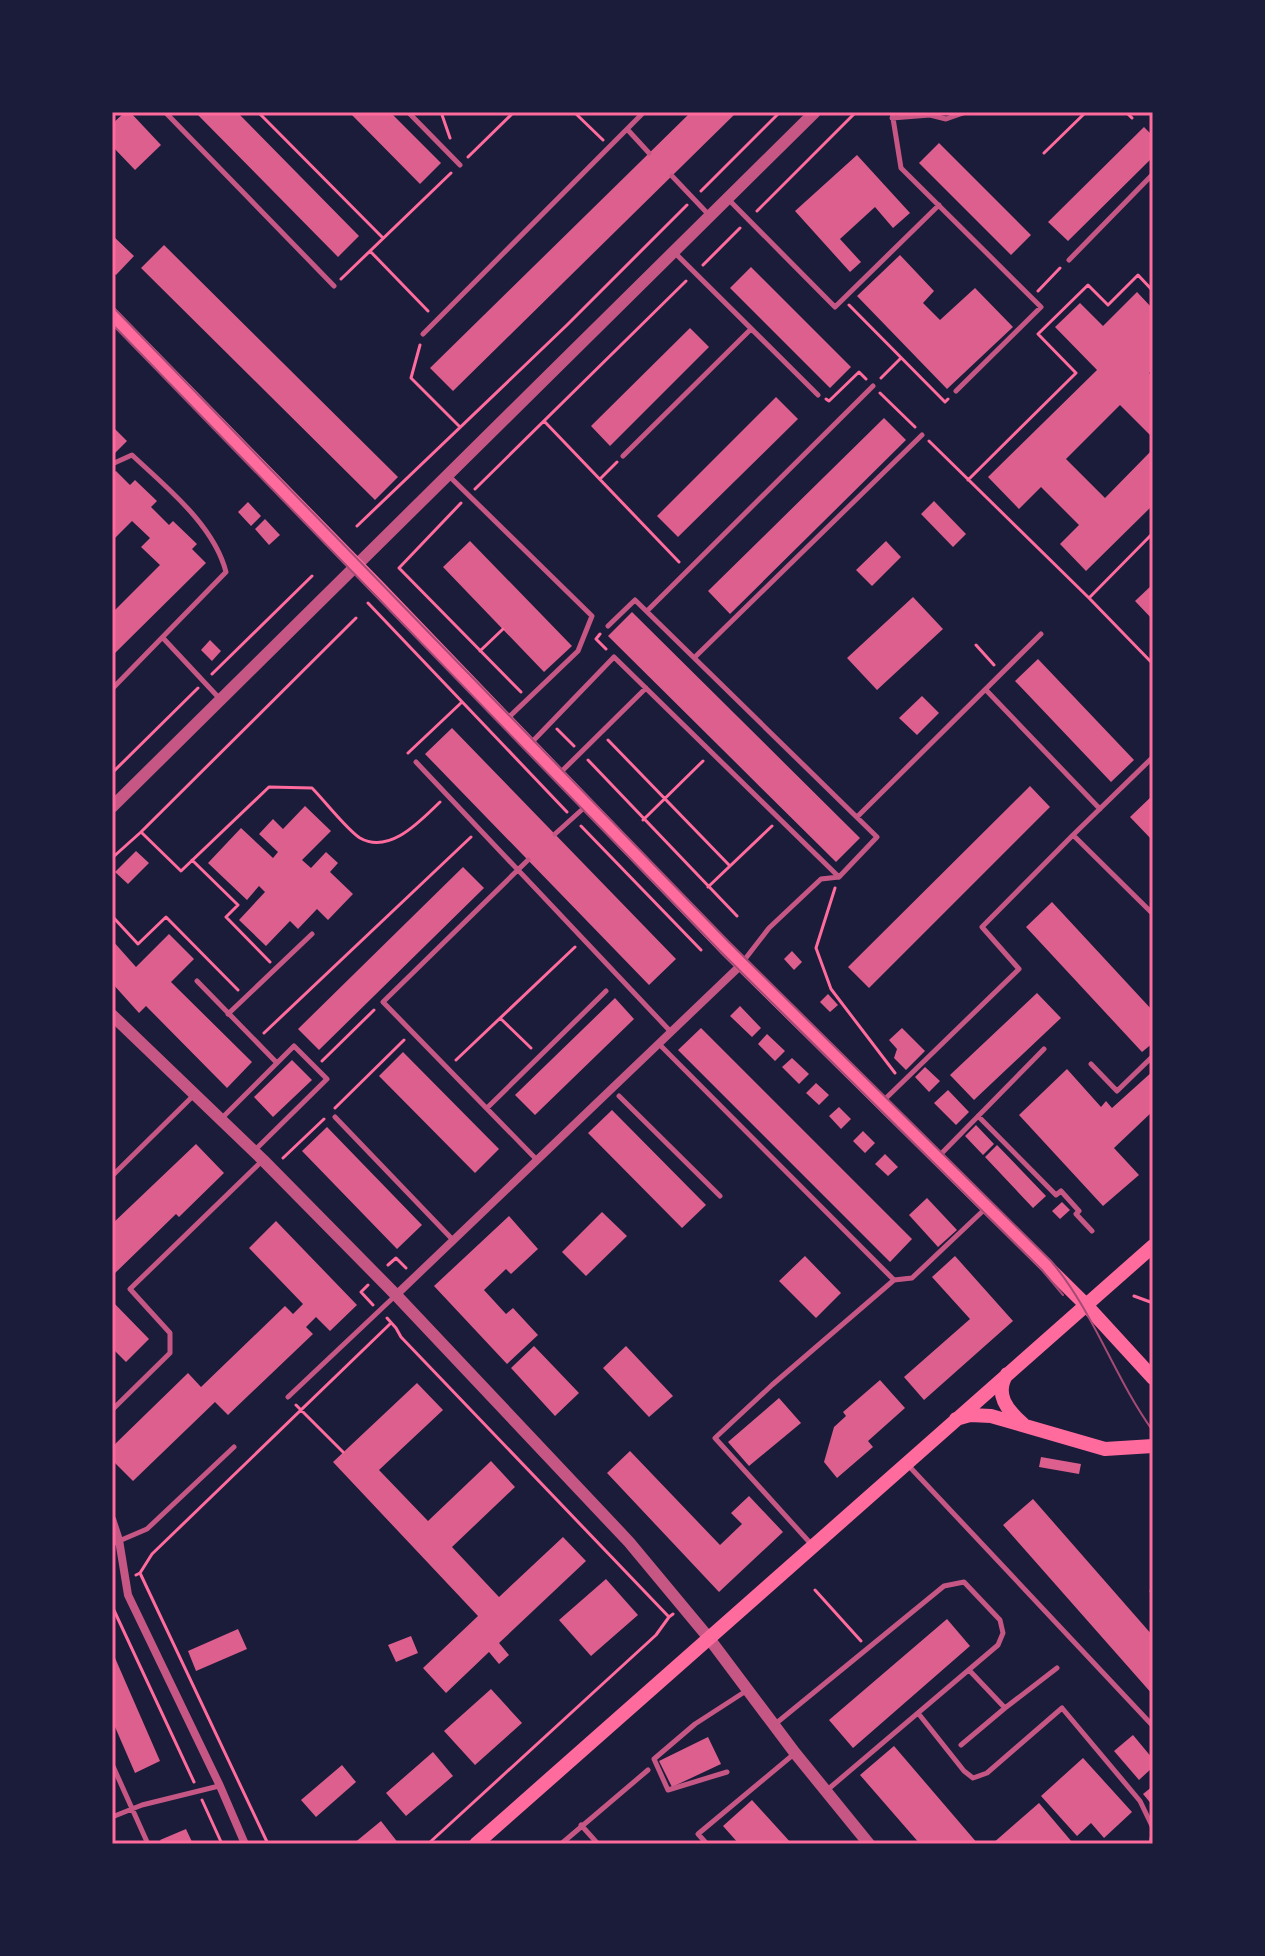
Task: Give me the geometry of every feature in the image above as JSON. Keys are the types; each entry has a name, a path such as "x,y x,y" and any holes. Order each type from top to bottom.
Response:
{"main road":[{"path":"112,315 742,964 1086,1305 1153,1378"},
{"path":"476,1844 1153,1246"},
{"path":"1014,1367 1002,1384 1001,1395 1010,1412 1029,1429"},
{"path":"952,1421 964,1416 983,1415 1105,1449 1153,1446"}],"street":[{"path":"112,807 815,112"},
{"path":"396,1295 742,964"},
{"path":"112,1015 396,1295 629,1542 708,1637 773,1726 869,1844"},
{"path":"112,1519 128,1595 245,1844"}],"lane":[{"path":"165,112 334,286"},
{"path":"408,112 460,165"},
{"path":"423,334 644,112"},
{"path":"956,391 1044,309 901,168 892,115 930,115 946,119 966,112"},
{"path":"627,129 649,153"},
{"path":"1069,260 1153,174"},
{"path":"672,176 710,216"},
{"path":"727,199 835,307 939,205"},
{"path":"673,251 818,395"},
{"path":"623,456 751,329"},
{"path":"648,610 873,386"},
{"path":"695,657 922,435"},
{"path":"112,464 132,455 193,515 221,555 226,572 112,689"},
{"path":"447,475 592,616 578,651 506,721"},
{"path":"608,626 635,600 648,610 877,837 839,877 821,879 769,928 742,964"},
{"path":"857,817 1041,634"},
{"path":"163,638 220,700"},
{"path":"529,744 614,657 839,877"},
{"path":"558,775 646,688"},
{"path":"986,690 1100,809"},
{"path":"881,1103 1019,969 982,927 1153,757"},
{"path":"416,762 671,1032"},
{"path":"555,834 587,805"},
{"path":"1073,835 1153,914"},
{"path":"528,860 383,1002 537,1160"},
{"path":"228,1014 312,934"},
{"path":"197,981 277,1063"},
{"path":"487,1108 606,991"},
{"path":"659,1043 894,1280"},
{"path":"112,1410 170,1353 170,1333 130,1289 327,1079 294,1046 220,1120"},
{"path":"938,1158 1044,1049"},
{"path":"1091,1064 1117,1091 1153,1056"},
{"path":"112,1176 194,1095"},
{"path":"619,1096 720,1196"},
{"path":"978,1116 1056,1195 1061,1191 1092,1231"},
{"path":"335,1117 453,1240"},
{"path":"813,1546 715,1438 894,1280 912,1278 987,1207"},
{"path":"288,1397 396,1295"},
{"path":"116,1542 147,1529 234,1447"},
{"path":"906,1463 1153,1726"},
{"path":"773,1726 944,1586 964,1582 1000,1620 1003,1633 998,1645 826,1791"},
{"path":"961,1745 1057,1668"},
{"path":"969,1670 1005,1708"},
{"path":"727,1772 668,1790 654,1759 695,1724 747,1690"},
{"path":"918,1713 973,1778 987,1773 1062,1708 1140,1801 1153,1830 1151,1844"},
{"path":"707,1844 698,1834 795,1753"},
{"path":"112,1764 148,1844"},
{"path":"561,1844 648,1770"},
{"path":"112,1817 220,1786"},
{"path":"581,1825 598,1844"}],"path":[{"path":"258,112 383,238"},
{"path":"334,286 514,112"},
{"path":"574,112 610,147"},
{"path":"357,526 780,112"},
{"path":"528,699 399,568 468,495 856,112"},
{"path":"1044,153 1086,112"},
{"path":"1126,112 1132,118"},
{"path":"370,251 437,320"},
{"path":"1031,297 1069,260"},
{"path":"968,480 1076,373 1038,334 1088,285 1108,305 1138,275 1153,291"},
{"path":"843,299 945,402 956,391"},
{"path":"423,334 411,378 460,427"},
{"path":"873,386 901,358"},
{"path":"818,395 829,401 859,372 1153,664"},
{"path":"544,421 688,570"},
{"path":"600,479 623,456"},
{"path":"1089,598 1153,533"},
{"path":"368,603 701,950"},
{"path":"112,858 356,618"},
{"path":"608,626 596,639 614,657"},
{"path":"480,651 503,629"},
{"path":"976,645 1002,673"},
{"path":"416,762 408,753 462,702"},
{"path":"551,722 737,916"},
{"path":"604,736 730,866"},
{"path":"643,820 711,752"},
{"path":"141,832 181,871 269,787 312,788 360,838 378,843 410,831 447,795"},
{"path":"708,887 779,819"},
{"path":"256,1041 479,829"},
{"path":"192,860 238,905 226,917 276,968"},
{"path":"839,877 816,948 831,989 902,1082"},
{"path":"112,916 138,944 166,917 245,998"},
{"path":"447,1068 584,939"},
{"path":"315,1067 383,1002"},
{"path":"500,1018 539,1057"},
{"path":"279,1162 412,1032"},
{"path":"388,1266 396,1258"},
{"path":"1134,1296 1153,1303"},
{"path":"268,1844 140,1573 152,1554 391,1323"},
{"path":"396,1328 401,1337 669,1617"},
{"path":"288,1397 343,1452"},
{"path":"815,1590 868,1648"},
{"path":"112,1606 222,1844"},
{"path":"428,1844 656,1635 682,1606"}],"building":[{"path":"125,112 130,112 161,145 135,170 112,146 112,124"},
{"path":"195,112 237,112 359,236 338,257"},
{"path":"349,112 390,112 441,163 420,184"},
{"path":"691,112 737,112 453,391 430,368"},
{"path":"1144,127 1153,136 1153,157 1068,241 1048,222"},
{"path":"939,143 1031,235 1011,255 919,163"},
{"path":"857,155 910,213 893,228 875,207 840,239 861,262 850,272 795,211"},
{"path":"112,235 134,256 116,275 112,271"},
{"path":"164,245 398,477 375,500 141,268"},
{"path":"900,255 934,291 923,303 940,320 975,288 1013,327 947,389 857,296"},
{"path":"751,267 851,367 830,388 730,288"},
{"path":"1137,292 1153,309 1153,369 1149,373 1153,377 1153,438 1120,405 1066,459 1105,498 1153,449 1153,505 1086,571 1060,544 1079,525 1041,487 1019,509 988,477 1097,370 1055,327 1080,303 1103,326"},
{"path":"690,328 709,347 610,446 591,426"},
{"path":"776,397 798,419 678,537 657,516"},
{"path":"884,418 906,440 730,614 708,591"},
{"path":"112,426 127,441 114,454 112,452"},
{"path":"116,471 130,485 135,480 157,501 151,507 169,525 173,521 197,544 192,549 206,563 112,656 112,613 160,565 141,547 150,538 132,521 114,539 112,537 112,474"},
{"path":"934,501 966,534 953,547 921,514"},
{"path":"248,502 261,516 251,526 238,512"},
{"path":"265,519 280,535 269,545 255,529"},
{"path":"470,541 572,646 544,672 443,567"},
{"path":"886,541 901,557 872,586 856,570"},
{"path":"1153,584 1153,620 1135,601"},
{"path":"913,597 943,629 877,690 847,658"},
{"path":"632,612 860,838 836,862 608,636"},
{"path":"210,640 221,651 212,661 201,650"},
{"path":"1038,659 1134,760 1111,782 1015,681"},
{"path":"922,696 939,713 917,735 899,718"},
{"path":"452,728 676,959 649,985 425,754"},
{"path":"1030,786 1050,807 869,988 848,967"},
{"path":"1153,795 1153,841 1130,817"},
{"path":"305,806 331,831 302,860 311,868 326,852 338,863 330,872 353,894 328,920 317,909 298,929 290,921 266,946 239,920 265,892 259,886 247,900 208,863 241,828 273,858 278,852 259,834 273,819 283,829"},
{"path":"136,851 149,863 128,884 115,872"},
{"path":"463,867 484,888 319,1050 298,1029"},
{"path":"1052,902 1153,1011 1153,1043 1142,1052 1026,927"},
{"path":"169,934 194,959 171,982 252,1062 227,1088 146,1006 139,1013 112,983 112,940 136,967"},
{"path":"792,951 802,962 794,970 784,959"},
{"path":"1037,993 1061,1018 974,1100 950,1075"},
{"path":"828,994 838,1005 830,1012 820,1002"},
{"path":"615,998 634,1019 535,1115 515,1095"},
{"path":"740,1006 761,1028 752,1037 730,1016"},
{"path":"701,1028 912,1239 890,1262 678,1050"},
{"path":"902,1028 925,1051 906,1070 894,1058 897,1049 889,1040"},
{"path":"767,1034 785,1051 775,1061 758,1044"},
{"path":"403,1052 499,1149 475,1173 379,1076"},
{"path":"792,1058 809,1074 799,1084 782,1067"},
{"path":"292,1060 312,1080 273,1117 254,1097"},
{"path":"925,1067 940,1081 929,1092 915,1077"},
{"path":"1067,1069 1101,1107 1106,1101 1112,1108 1153,1071 1153,1111 1114,1148 1139,1175 1103,1206 1019,1115"},
{"path":"816,1083 829,1095 819,1105 806,1093"},
{"path":"948,1090 969,1112 956,1125 934,1103"},
{"path":"839,1107 851,1119 841,1129 829,1116"},
{"path":"612,1110 706,1205 682,1228 588,1133"},
{"path":"976,1125 994,1144 983,1155 965,1136"},
{"path":"327,1127 422,1225 397,1249 302,1151"},
{"path":"863,1131 875,1143 865,1153 853,1141"},
{"path":"196,1144 224,1173 112,1276 112,1224"},
{"path":"997,1145 1046,1196 1033,1208 985,1157"},
{"path":"885,1154 898,1167 888,1176 875,1164"},
{"path":"927,1198 957,1230 938,1247 909,1215"},
{"path":"1062,1202 1070,1210 1060,1219 1052,1211"},
{"path":"602,1212 627,1236 586,1276 562,1252"},
{"path":"509,1216 538,1249 511,1274 506,1269 484,1290 506,1314 513,1308 538,1335 507,1364 434,1286"},
{"path":"276,1221 357,1305 330,1331 316,1317 306,1327 313,1334 228,1415 215,1402 133,1481 112,1460 112,1447 188,1373 201,1387 285,1306 293,1314 303,1304 249,1248"},
{"path":"805,1256 841,1293 816,1318 779,1281"},
{"path":"955,1256 1013,1321 924,1400 904,1377 970,1319 932,1277"},
{"path":"112,1301 149,1339 126,1362 112,1348"},
{"path":"534,1346 579,1393 555,1416 511,1368"},
{"path":"626,1346 673,1396 649,1417 603,1368"},
{"path":"880,1380 905,1408 868,1441 873,1447 837,1478 824,1462 834,1427 846,1416 843,1412"},
{"path":"417,1383 443,1410 379,1470 428,1521 491,1461 515,1487 452,1547 499,1597 563,1537 586,1561 499,1643 509,1655 499,1664 489,1652 446,1693 423,1668 478,1616 333,1462"},
{"path":"779,1398 801,1423 749,1466 728,1442"},
{"path":"630,1451 720,1545 742,1524 731,1513 749,1496 783,1532 719,1592 607,1473"},
{"path":"1041,1457 1081,1464 1079,1474 1039,1467"},
{"path":"1033,1499 1153,1636 1153,1695 1003,1525"},
{"path":"606,1579 638,1615 591,1656 559,1620"},
{"path":"947,1619 970,1646 853,1748 829,1720"},
{"path":"238,1629 247,1649 196,1671 188,1651"},
{"path":"411,1636 418,1653 396,1662 388,1645"},
{"path":"112,1651 160,1761 135,1773 112,1720"},
{"path":"491,1689 522,1723 475,1765 444,1731"},
{"path":"1133,1735 1153,1759 1153,1767 1139,1780 1114,1751"},
{"path":"708,1737 721,1764 672,1787 659,1761"},
{"path":"894,1746 978,1844 920,1844 860,1775"},
{"path":"433,1752 453,1776 406,1816 386,1793"},
{"path":"1083,1758 1132,1812 1104,1838 1091,1823 1077,1836 1041,1796"},
{"path":"342,1765 356,1782 316,1817 301,1800"},
{"path":"1153,1786 1153,1806 1143,1794"},
{"path":"752,1800 792,1844 739,1844 723,1826"},
{"path":"1039,1803 1072,1842 1070,1844 992,1844"},
{"path":"381,1821 399,1844 353,1844"},
{"path":"186,1829 193,1844 162,1844 160,1840"}],"tram line":[{"path":"112,306 730,943 1051,1261 1080,1301 1153,1431"},
{"path":"112,324 721,952 1042,1270 1063,1295"}]}
